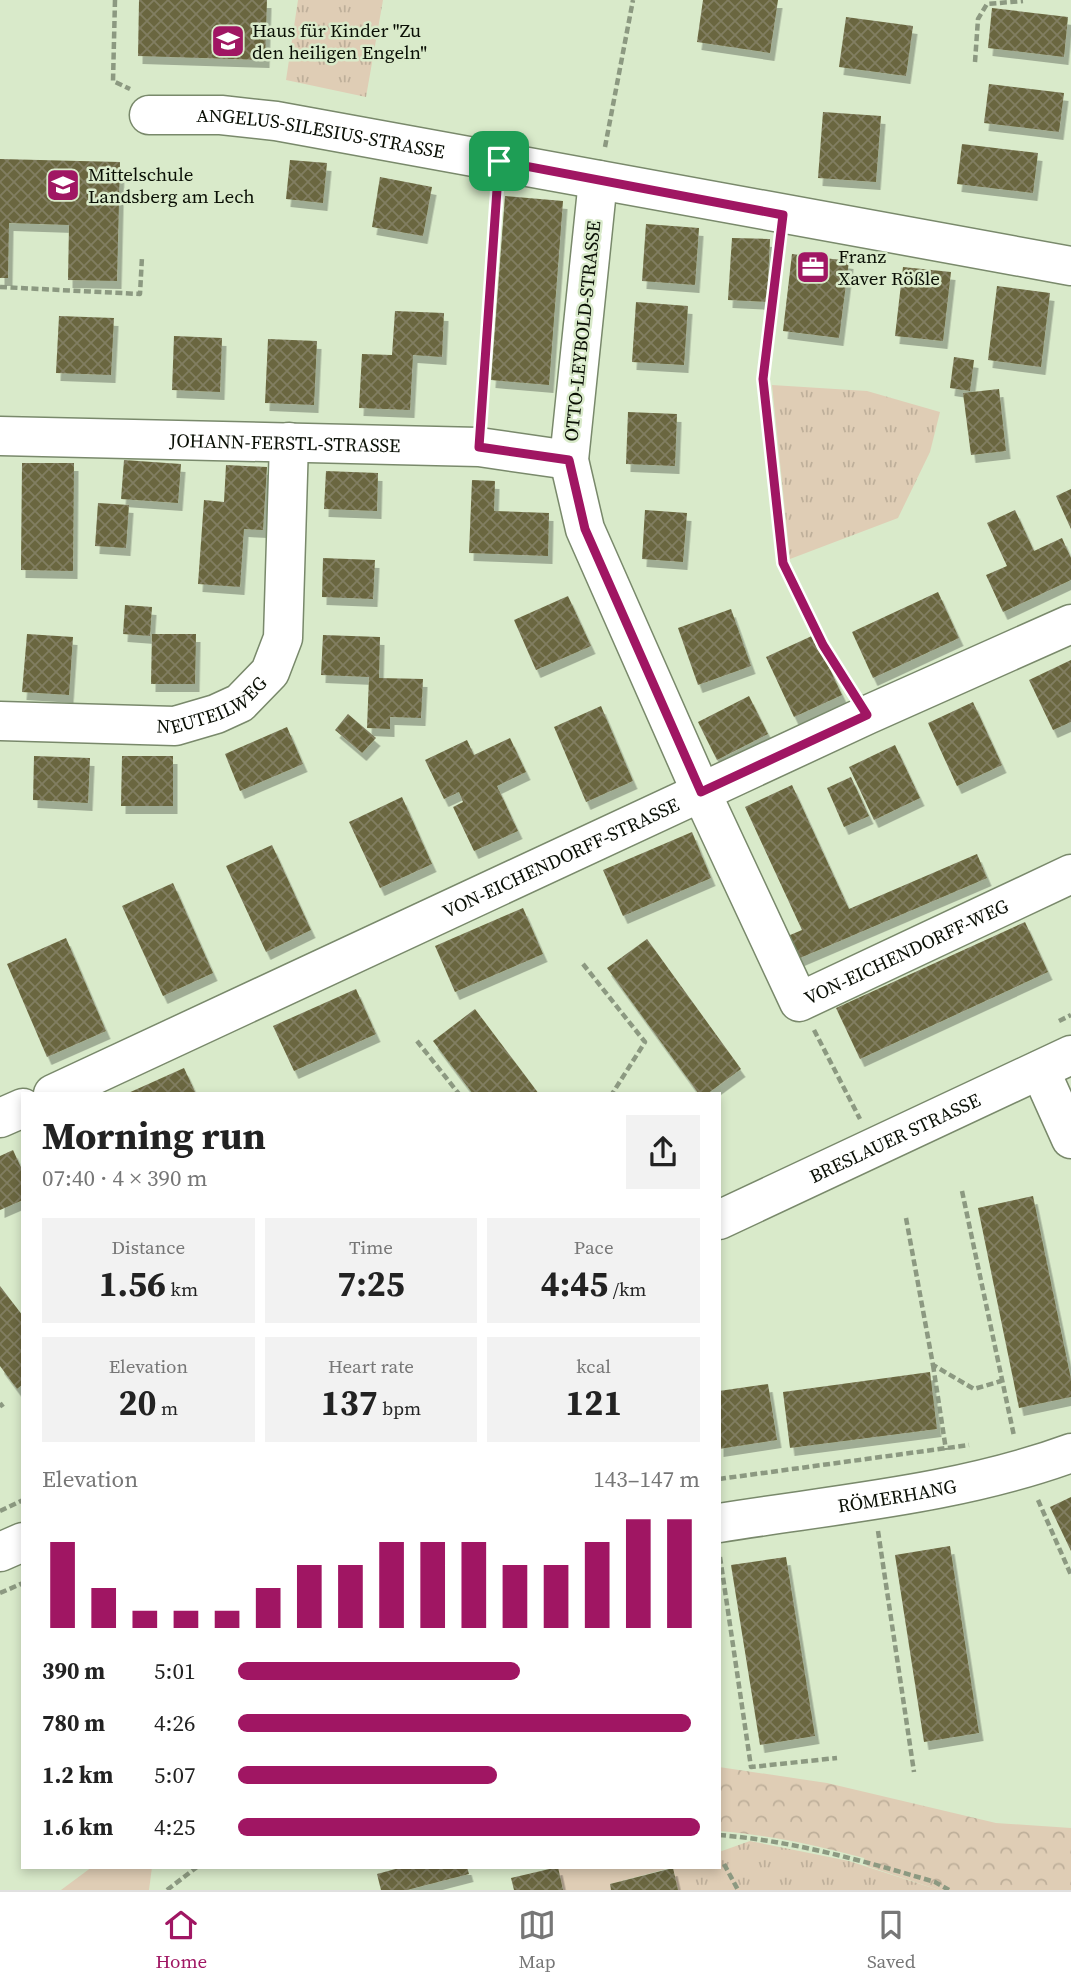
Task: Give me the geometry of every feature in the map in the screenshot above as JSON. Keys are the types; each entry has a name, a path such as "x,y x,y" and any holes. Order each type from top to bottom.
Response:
{"street":[{"name":"ANGELUS-SILESIUS-STRASSE","path":"149,115 221,115 276,121 1071,266"},
{"name":"OTTO-LEYBOLD-STRASSE","path":"598,180 569,460 585,529 701,792"},
{"name":"JOHANN-FERSTL-STRASSE","path":"0,436 479,447 569,460"},
{"name":"NEUTEILWEG","path":"0,721 175,726 216,714 240,703 270,672 283,638 289,442"},
{"name":"VON-EICHENDORFF-STRASSE","path":"56,1092 867,715 1071,624"},
{"name":"VON-EICHENDORFF-WEG","path":"701,792 799,1002 1071,874"},
{"name":"BRESLAUER STRASSE","path":"721,1219 1055,1062"},
{"path":"1055,1062 1071,1139"},
{"path":"0,1118 21,1109"},
{"name":"RÖMERHANG","path":"721,1523 951,1485 1027,1469 1071,1453"},
{"path":"0,1552 21,1543"}],"path":[{"path":"115,0 113,81 143,96 149,115"},
{"path":"598,180 633,0"},
{"path":"975,62 978,19 987,4 1023,1"},
{"path":"479,447 499,161"},
{"path":"783,215 763,379 783,563 823,645 867,715"},
{"path":"0,287 140,294 142,257"},
{"path":"583,964 645,1042 613,1092"},
{"path":"799,1002 874,1148"},
{"path":"417,1041 457,1092"},
{"path":"962,1191 1015,1438 1003,1440"},
{"path":"906,1218 933,1365 951,1485"},
{"path":"933,1365 974,1389 1001,1381"},
{"path":"721,1479 980,1443"},
{"path":"1027,1469 1045,1521 1071,1575"},
{"path":"873,1499 915,1772"},
{"path":"0,1511 21,1501"},
{"path":"721,1566 751,1767 837,1758"},
{"path":"0,1593 21,1584"},
{"path":"721,1835 798,1845 935,1882 949,1890"},
{"path":"724,1864 738,1890"},
{"path":"167,1890 194,1869"}],"green space":[{"path":"298,0 383,0 366,97 286,80"},
{"path":"772,385 867,391 940,412 930,452 898,518 790,559"},
{"path":"721,1767 827,1783 996,1823 1071,1828 1071,1890 939,1890 867,1866 864,1858 756,1835 721,1831"},
{"path":"750,1841 849,1861 939,1890 678,1890 673,1869 721,1869 721,1851"},
{"path":"89,1869 152,1869 149,1890 61,1890"},
{"path":"558,1869 666,1869 610,1884 611,1890 563,1890"}],"building":[{"path":"139,0 267,0 265,60 138,56"},
{"path":"703,0 778,0 770,53 697,42"},
{"path":"992,8 1068,17 1064,57 988,48"},
{"path":"846,17 913,26 906,76 839,67"},
{"path":"989,84 1064,93 1059,132 984,123"},
{"path":"823,112 881,116 876,182 818,178"},
{"path":"962,144 1038,153 1033,193 957,184"},
{"path":"0,159 120,162 117,281 68,280 69,225 9,223 8,278 0,278"},
{"path":"290,160 327,163 323,203 286,199"},
{"path":"380,177 432,187 423,236 372,227"},
{"path":"505,196 563,201 549,385 491,380"},
{"path":"646,224 699,228 695,285 642,281"},
{"path":"732,238 770,239 767,302 728,300"},
{"path":"792,254 849,261 839,338 783,331"},
{"path":"903,267 951,272 943,341 895,336"},
{"path":"997,286 1050,293 1041,367 988,360"},
{"path":"636,302 688,306 684,365 632,362"},
{"path":"395,311 444,313 442,357 413,355 410,410 359,408 362,354 392,355"},
{"path":"59,316 114,318 111,375 56,373"},
{"path":"174,336 222,338 220,392 172,390"},
{"path":"268,339 317,341 314,405 265,403"},
{"path":"954,357 974,360 970,391 950,388"},
{"path":"999,389 1006,451 971,455 963,393"},
{"path":"628,412 677,414 675,466 626,464"},
{"path":"124,460 181,464 178,503 121,499"},
{"path":"22,463 74,463 73,571 21,570"},
{"path":"226,465 267,467 263,530 244,529 240,587 198,584 204,500 224,502"},
{"path":"326,471 378,473 377,511 324,509"},
{"path":"472,480 495,481 494,511 549,513 548,556 469,553"},
{"path":"1071,489 1071,529 1056,496"},
{"path":"98,503 129,505 126,548 95,546"},
{"path":"645,510 687,513 683,562 642,559"},
{"path":"1015,510 1034,551 1062,538 1071,558 1071,580 1003,612 986,575 1007,566 987,523"},
{"path":"323,558 375,560 373,599 322,597"},
{"path":"938,592 959,638 873,678 852,632"},
{"path":"568,596 591,646 536,670 514,620"},
{"path":"125,605 152,607 150,636 123,634"},
{"path":"731,609 751,666 698,685 678,628"},
{"path":"27,634 73,637 69,695 22,692"},
{"path":"152,634 196,634 195,684 151,684"},
{"path":"323,635 380,637 379,678 423,679 421,718 390,717 390,729 367,728 369,677 321,675"},
{"path":"814,635 842,695 794,717 766,657"},
{"path":"1071,660 1071,722 1053,730 1029,680"},
{"path":"749,696 768,734 717,760 698,722"},
{"path":"973,702 1002,765 957,786 928,723"},
{"path":"601,706 633,781 586,802 554,727"},
{"path":"348,714 376,738 362,753 335,730"},
{"path":"287,727 303,764 240,791 225,754"},
{"path":"510,738 526,772 497,786 518,831 474,851 453,807 463,802 459,792 444,799 425,760 467,740 474,755"},
{"path":"895,745 920,798 874,820 849,767"},
{"path":"34,756 90,758 88,803 33,800"},
{"path":"122,756 173,756 173,806 121,806"},
{"path":"851,777 869,816 844,827 827,788"},
{"path":"792,785 849,909 977,854 987,878 793,961 783,938 802,930 745,807"},
{"path":"402,797 432,864 380,888 349,822"},
{"path":"692,832 711,878 623,916 603,870"},
{"path":"272,845 311,930 266,952 226,866"},
{"path":"173,883 213,973 163,996 122,906"},
{"path":"523,908 543,954 455,992 435,946"},
{"path":"1025,922 1048,972 860,1059 836,1008"},
{"path":"66,938 106,1031 47,1057 7,964"},
{"path":"647,939 741,1069 710,1092 698,1092 607,968"},
{"path":"356,989 376,1034 294,1071 273,1026"},
{"path":"475,1009 537,1092 471,1092 433,1041"},
{"path":"184,1068 195,1092 130,1092"},
{"path":"13,1150 21,1168 21,1201 0,1210 0,1156"},
{"path":"1033,1196 1071,1379 1071,1397 1019,1408 978,1208"},
{"path":"0,1286 21,1313 21,1386 17,1389 0,1366"},
{"path":"930,1372 937,1429 790,1448 783,1392"},
{"path":"768,1384 777,1440 721,1449 721,1391"},
{"path":"1071,1497 1071,1551 1050,1507"},
{"path":"950,1546 979,1733 924,1742 895,1555"},
{"path":"786,1557 815,1736 760,1745 731,1565"},
{"path":"396,1869 468,1869 469,1874 407,1890 381,1890 377,1874"},
{"path":"558,1869 563,1890 514,1890 511,1878"},
{"path":"673,1869 678,1890 611,1890 610,1884"}],"place":[{"name":"Haus für Kinder \"Zu den heiligen Engeln\"","path":"228,41"},
{"name":"Mittelschule Landsberg am Lech","path":"63,185"},
{"name":"Franz Xaver Rößle","path":"813,267"}],"route":[{"path":"499,161 783,215 763,379 783,563 823,645 867,715 701,792 585,529 569,460 479,447 499,161"}]}
